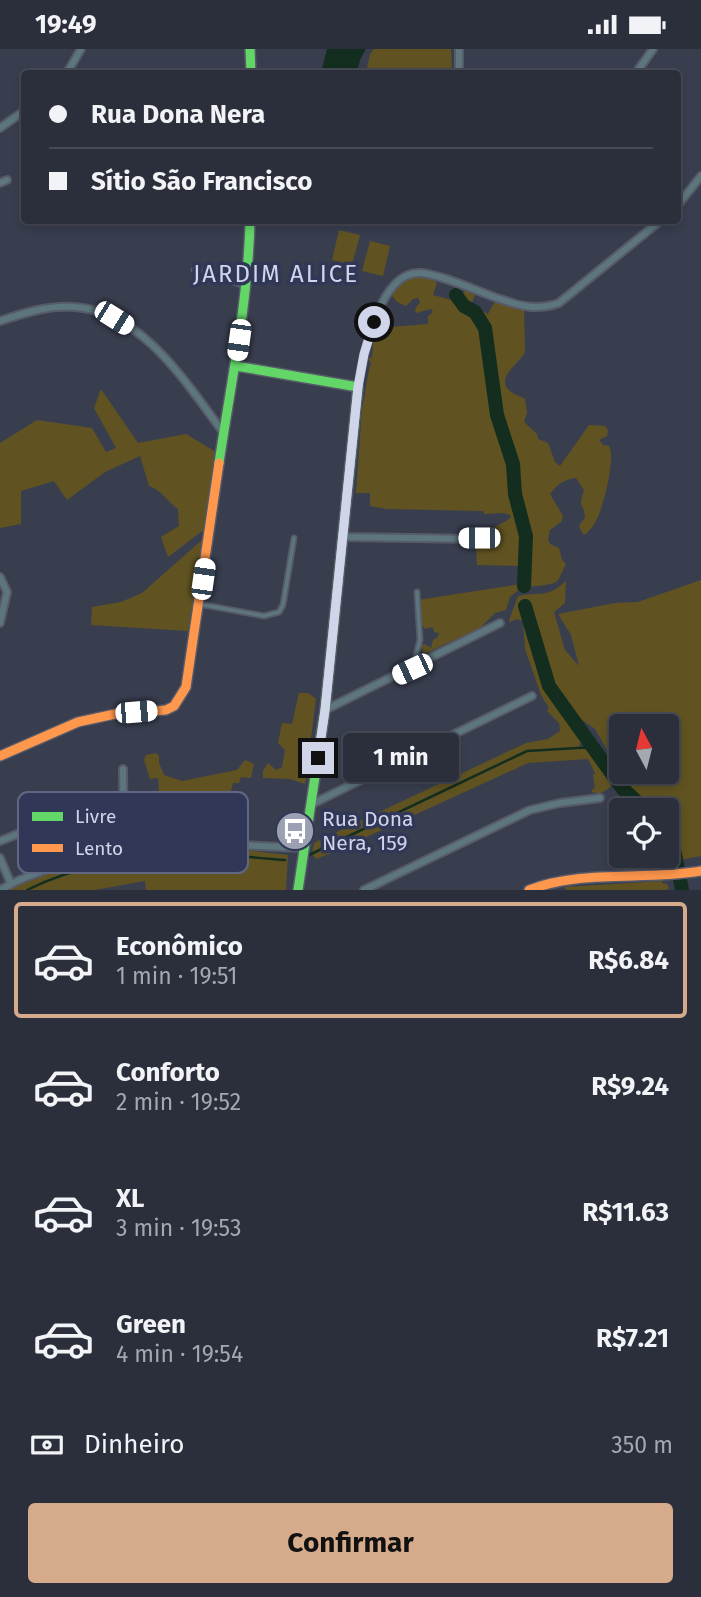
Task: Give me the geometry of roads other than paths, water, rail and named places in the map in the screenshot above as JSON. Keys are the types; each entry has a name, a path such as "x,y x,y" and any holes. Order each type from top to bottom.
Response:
{"street":[{"path":"69,70 81,49"},
{"path":"250,49 251,70"},
{"path":"459,49 460,70"},
{"path":"638,70 653,49"},
{"path":"0,128 21,113"},
{"path":"681,200 701,176"},
{"path":"0,756 78,722 115,714 166,710 174,706 186,687 223,432 236,366 246,287 250,224"},
{"path":"298,890 325,710 358,387 374,322 401,277 423,273 526,307 545,308 559,303 656,224"},
{"path":"0,321 52,307 74,307 114,318 135,331 172,366 223,432"},
{"path":"236,366 358,387"},
{"path":"344,537 479,538"},
{"path":"0,577 7,592 0,623"},
{"path":"325,710 500,623"},
{"path":"310,805 532,696"},
{"path":"123,769 124,792"},
{"path":"364,890 530,810 600,798"},
{"path":"0,841 18,834"},
{"path":"248,845 303,848"},
{"path":"0,858 11,884"},
{"path":"529,890 558,880 667,876 701,871"},
{"path":"1,890 37,873"}],"lane":[{"path":"194,270 246,287"},
{"path":"200,604 264,616 279,613 284,605 294,538"},
{"path":"412,669 420,640 417,592"}],"waterway":[{"path":"456,295 464,306 475,312 485,328 497,415 513,464 515,494 526,536 524,586"},
{"path":"525,606 549,686 622,788 633,798"},
{"path":"309,855 527,751 594,747"},
{"path":"248,857 285,860"},
{"path":"678,868 682,890"},
{"path":"27,890 72,873"}],"place":[{"name":"Rua Dona Nera, 159","path":"295,831"}],"district":[{"name":"JARDIM ALICE","path":"276,274"}]}
